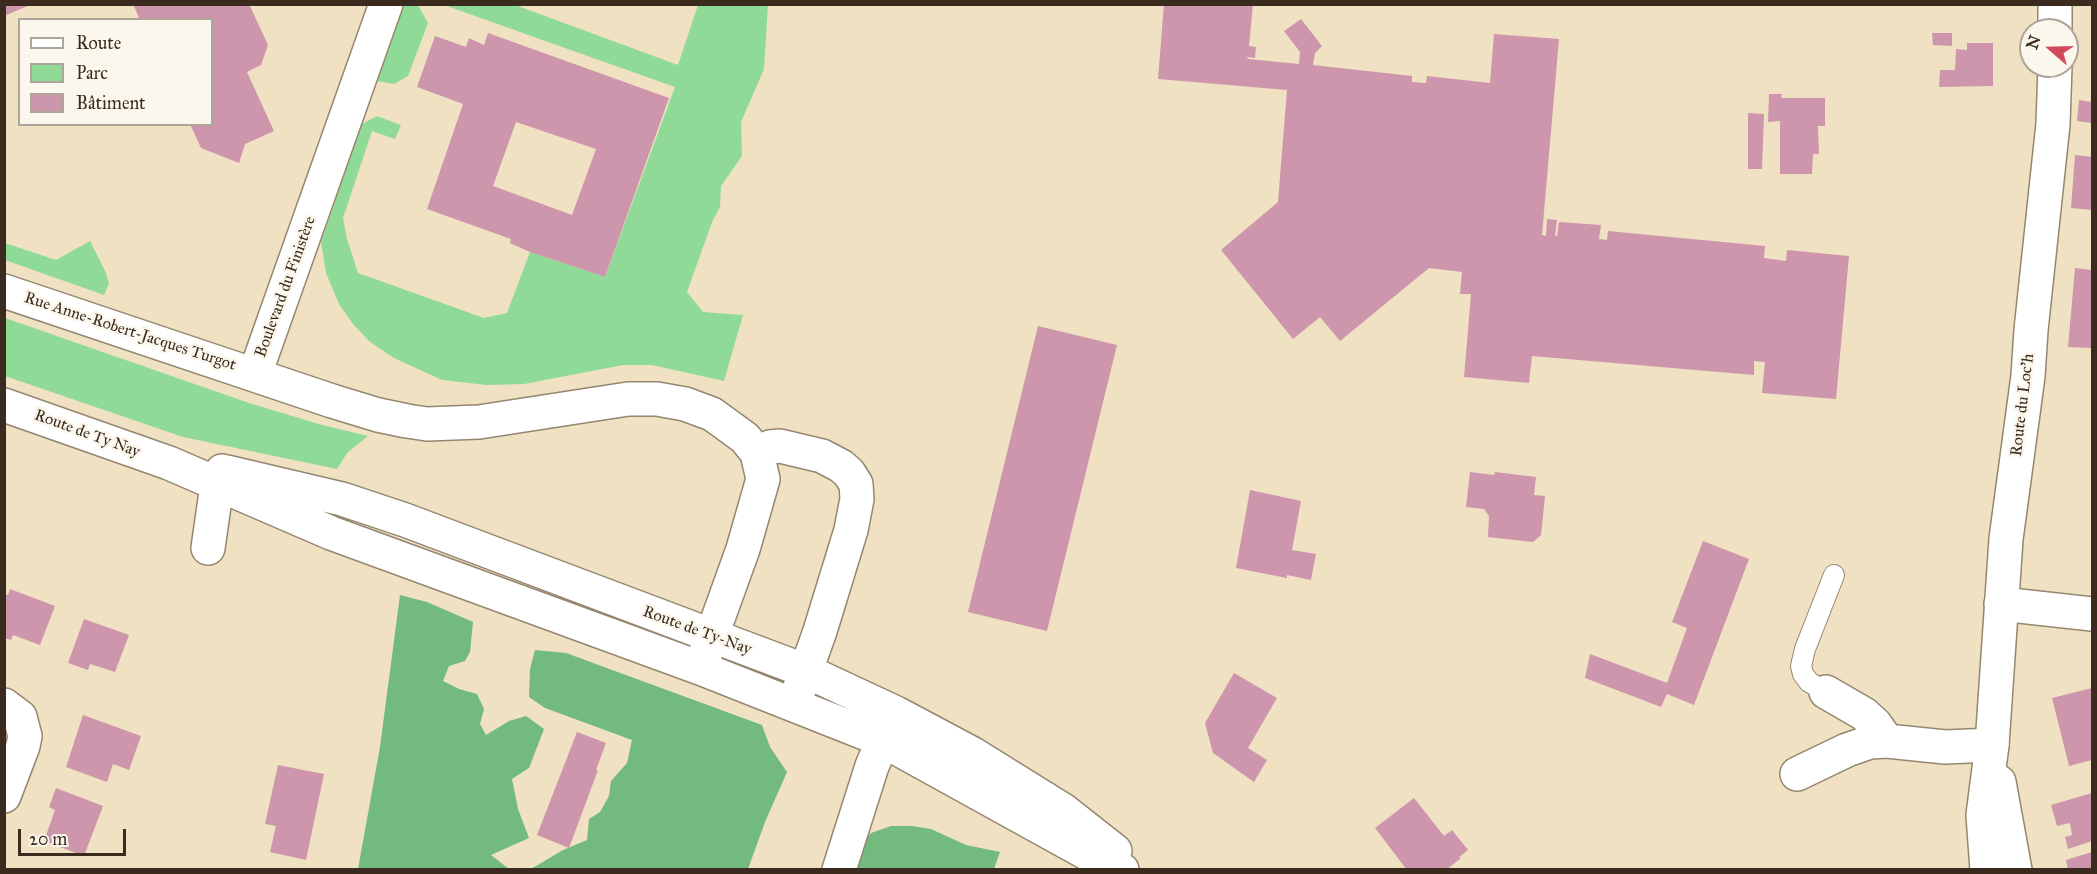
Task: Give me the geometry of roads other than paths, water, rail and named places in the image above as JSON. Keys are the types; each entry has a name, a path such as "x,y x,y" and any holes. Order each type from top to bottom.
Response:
{"main road":[{"name":"Boulevard du Finistère","path":"386,5 255,374 378,415 427,424 479,422 615,400 657,399 685,404 712,414 745,438 757,453"},
{"name":"Route du Loc'h","path":"1987,870 1983,815 1992,745 2006,539 2028,376 2051,144 2054,78"},
{"name":"Rue Anne-Robert-Jacques Turgot","path":"4,291 255,374"},
{"name":"Route de Ty Nay","path":"4,405 169,463"},
{"path":"700,668 743,549 763,479 757,453 770,447 780,446 822,456 849,472 856,484 857,498 851,530 807,671 794,704"},
{"name":"Route de Ty-Nay","path":"169,463 220,478 342,499 405,520 807,671 1092,856 1122,870"},
{"path":"208,548 220,478"},
{"name":"Route de Ty-Nay","path":"220,478 331,533 794,704 889,726 973,754 1063,810 1102,839 1135,870"},
{"path":"2001,604 2092,614"},
{"path":"1826,692 1864,714 1875,724 1887,741"},
{"path":"4,705 20,717 24,725 25,736 4,796"},
{"path":"839,870 860,800 889,726"},
{"path":"1797,774 1847,750 1870,742 1887,741 1945,747 1992,745"},
{"name":"Route du Loc'h","path":"1992,745 2015,870"}],"lane":[{"path":"1826,692 1809,682 1801,666 1805,649 1834,575"}]}
